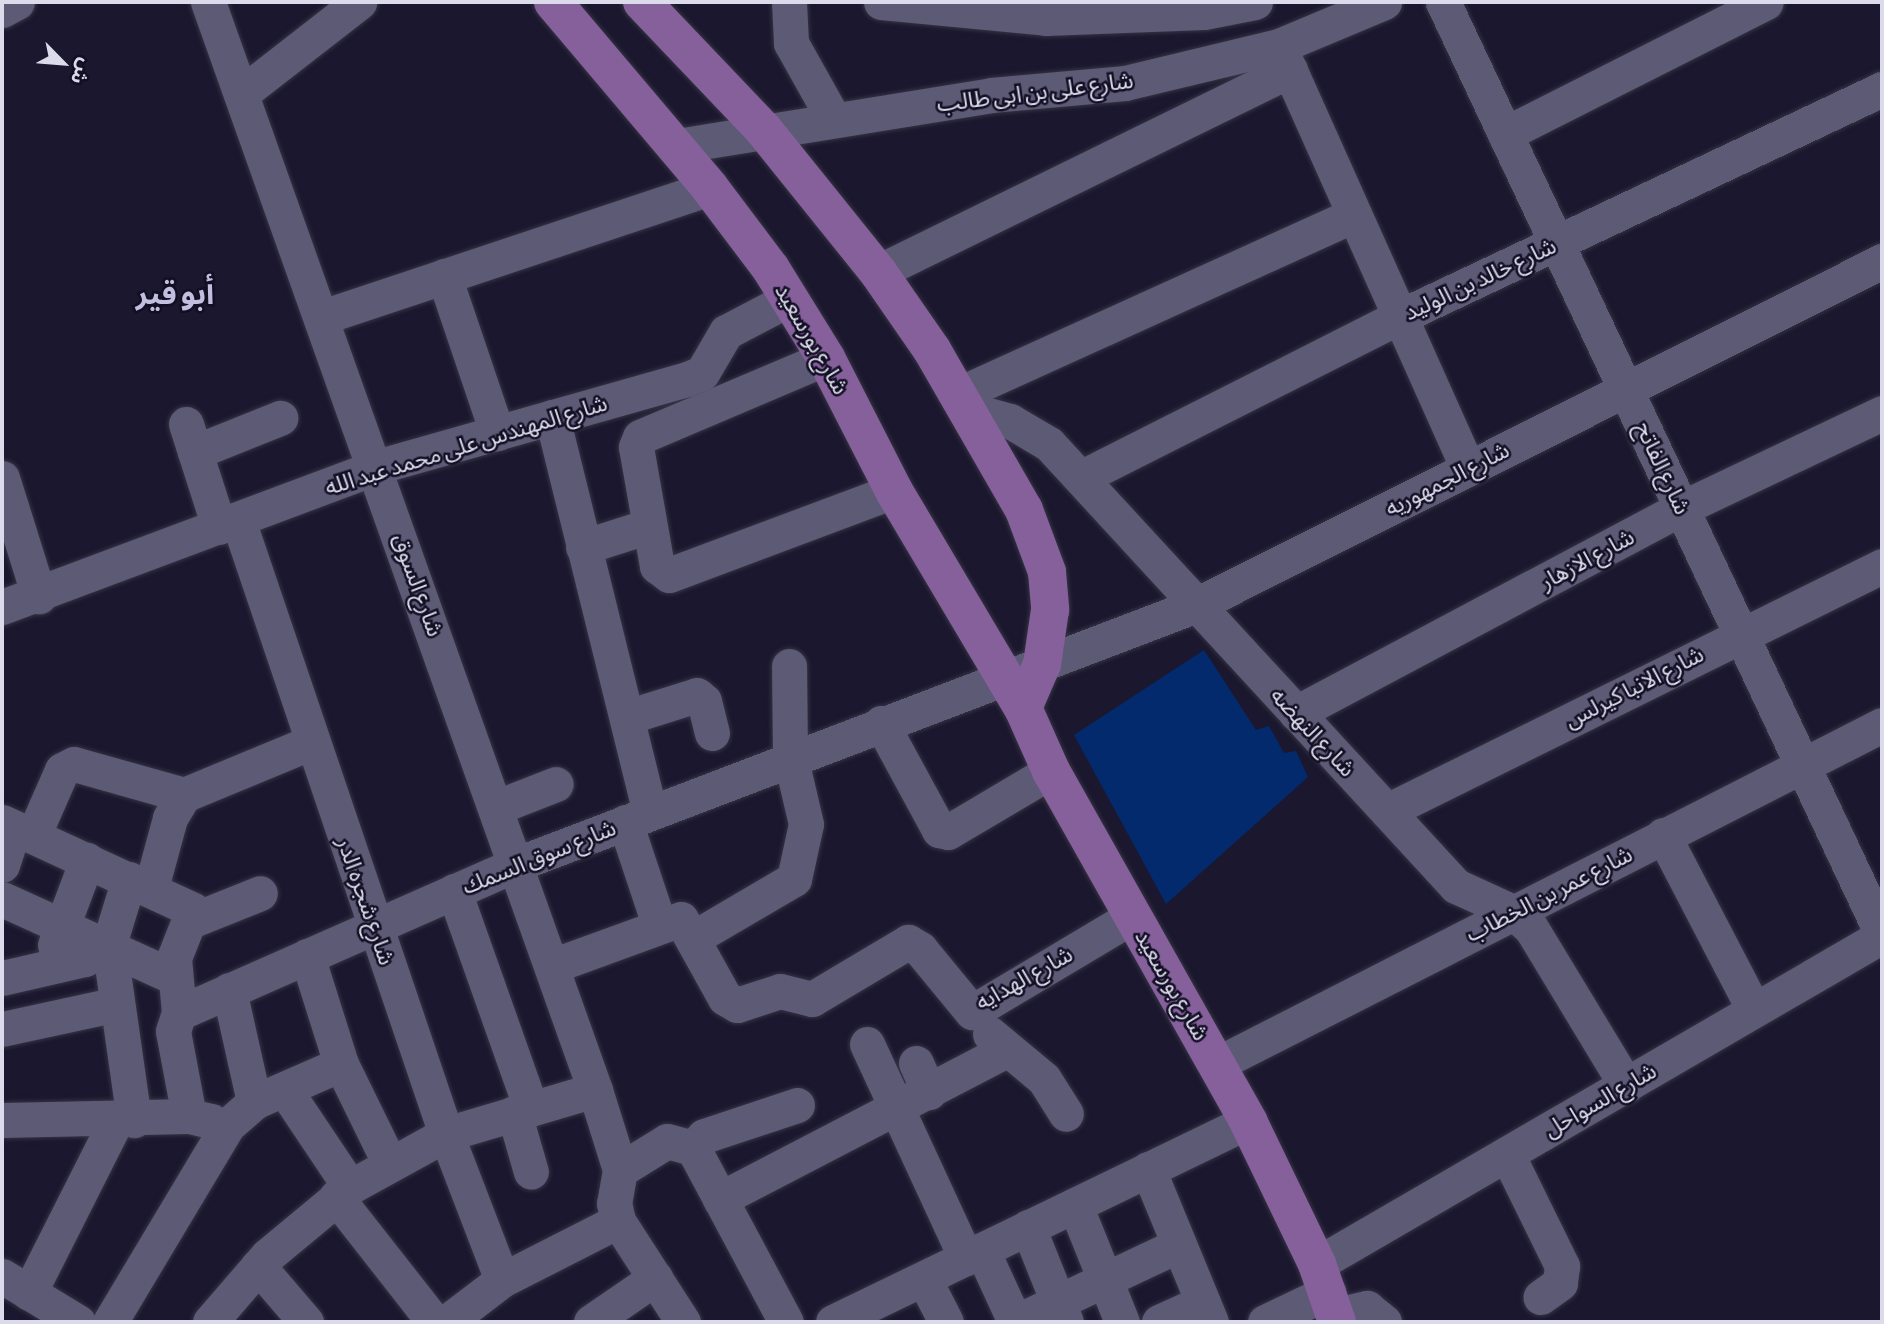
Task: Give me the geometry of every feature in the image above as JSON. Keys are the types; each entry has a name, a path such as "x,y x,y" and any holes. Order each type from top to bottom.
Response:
{"main road":[{"name":"شارع بورسعيد","path":"553,2 710,188 789,299 826,358 894,491 1014,694 1051,771 1248,1121 1330,1298"},
{"path":"642,2 763,129 878,272 963,401 1038,539 1050,610 1042,664 1014,694"}],"street":[{"path":"2,10 17,2"},
{"name":"شارع السوق","path":"208,2 497,807 620,1170"},
{"path":"241,94 359,2"},
{"path":"789,2 791,43 833,118"},
{"path":"881,2 1046,18 1204,12 1255,2"},
{"name":"شارع على بن ابى طالب","path":"677,146 833,118 1125,83 1284,58 1384,2"},
{"name":"شارع الفاتح","path":"1443,2 1882,935"},
{"path":"1506,134 1766,2"},
{"path":"878,272 1284,58 1468,469"},
{"name":"شارع خالد بن الوليد","path":"1082,477 1399,317 1882,89"},
{"path":"321,317 710,188"},
{"path":"963,401 1354,215"},
{"name":"شارع الجمهوريه","path":"1042,664 1194,606 1882,261"},
{"path":"444,276 496,433"},
{"name":"شارع المهندس على محمد عبد الله","path":"2,607 39,596 376,467 687,379 702,373 726,331 789,299"},
{"path":"826,358 721,398 640,437 636,447 657,566 669,575 894,491"},
{"path":"711,359 721,398"},
{"name":"شارع النهضه","path":"963,401 1030,431 1082,477 1194,606 1456,886 1513,912 1531,928 1626,1085"},
{"name":"شارع الازهار","path":"1296,713 1682,508 1882,413"},
{"path":"552,417 627,717 637,817 659,924"},
{"name":"شارع شجره الدر","path":"280,418 190,438 229,523 312,742 446,1134 502,1280"},
{"path":"5,500 39,596"},
{"path":"583,547 649,526"},
{"name":"شارع الانبا كيرلس","path":"1387,811 1882,566"},
{"path":"552,966 659,924 681,919 695,937 794,879 806,824 790,756 789,666"},
{"name":"شارع سوق السمك","path":"179,1013 517,864 790,756 881,723 1014,694"},
{"path":"627,717 697,695 704,701 712,733"},
{"path":"881,723 939,830 948,832 1051,771"},
{"name":"شارع عمر بن الخطاب","path":"1217,1064 1882,725"},
{"path":"78,1322 15,1284 125,1120 109,944 170,818 184,795 312,742"},
{"path":"2,865 16,829 62,771 74,764 184,795"},
{"path":"497,807 556,784"},
{"path":"16,829 187,904 193,920"},
{"path":"1663,835 1754,1010"},
{"path":"70,1014 56,964 63,923 88,860"},
{"path":"454,891 523,1111 531,1172"},
{"path":"189,1116 173,1031 179,1013 172,976 174,958 193,920 260,893"},
{"path":"2,899 63,923 172,976"},
{"name":"شارع الهدايه","path":"695,937 725,998 737,1005 787,991 812,999 908,942 920,949 972,1012 1133,916"},
{"name":"شارع السواحل","path":"1330,1298 1507,1154 1882,935"},
{"path":"2,978 85,959 109,944"},
{"path":"307,956 341,1064 390,1164"},
{"path":"229,989 270,1096 343,1192 434,1322"},
{"path":"2,1029 113,1005"},
{"path":"972,1012 1004,1051 1044,1079 1066,1114"},
{"path":"867,1044 896,1108 974,1254 1015,1322 1062,1312 1105,1279 1179,1245"},
{"path":"720,1199 896,1108 923,1077 1004,1051"},
{"path":"110,1322 228,1125 270,1096 341,1064"},
{"path":"210,1322 258,1266 343,1192 446,1134 595,1090"},
{"path":"693,1148 704,1136 797,1105"},
{"path":"2,1120 125,1120 189,1116 228,1125"},
{"path":"833,1322 895,1309 924,1279 1248,1121"},
{"path":"682,1322 618,1221 614,1203 620,1170 667,1142 693,1148 786,1322"},
{"path":"1507,1154 1562,1266 1560,1283 1541,1297"},
{"path":"1148,1169 1207,1312 1159,1322"},
{"path":"1075,1205 1122,1322"},
{"path":"447,1322 502,1280 618,1221"},
{"path":"1028,1227 1062,1312"},
{"path":"258,1266 306,1322"},
{"path":"591,1322 655,1279"},
{"path":"924,1279 946,1322"},
{"path":"1265,1322 1330,1298 1367,1308 1384,1322"}],"building":[{"path":"1204,650 1256,730 1269,726 1284,753 1296,751 1308,777 1166,904 1074,735"}],"district":[{"name":"أبو قير","path":"175,293"}]}
